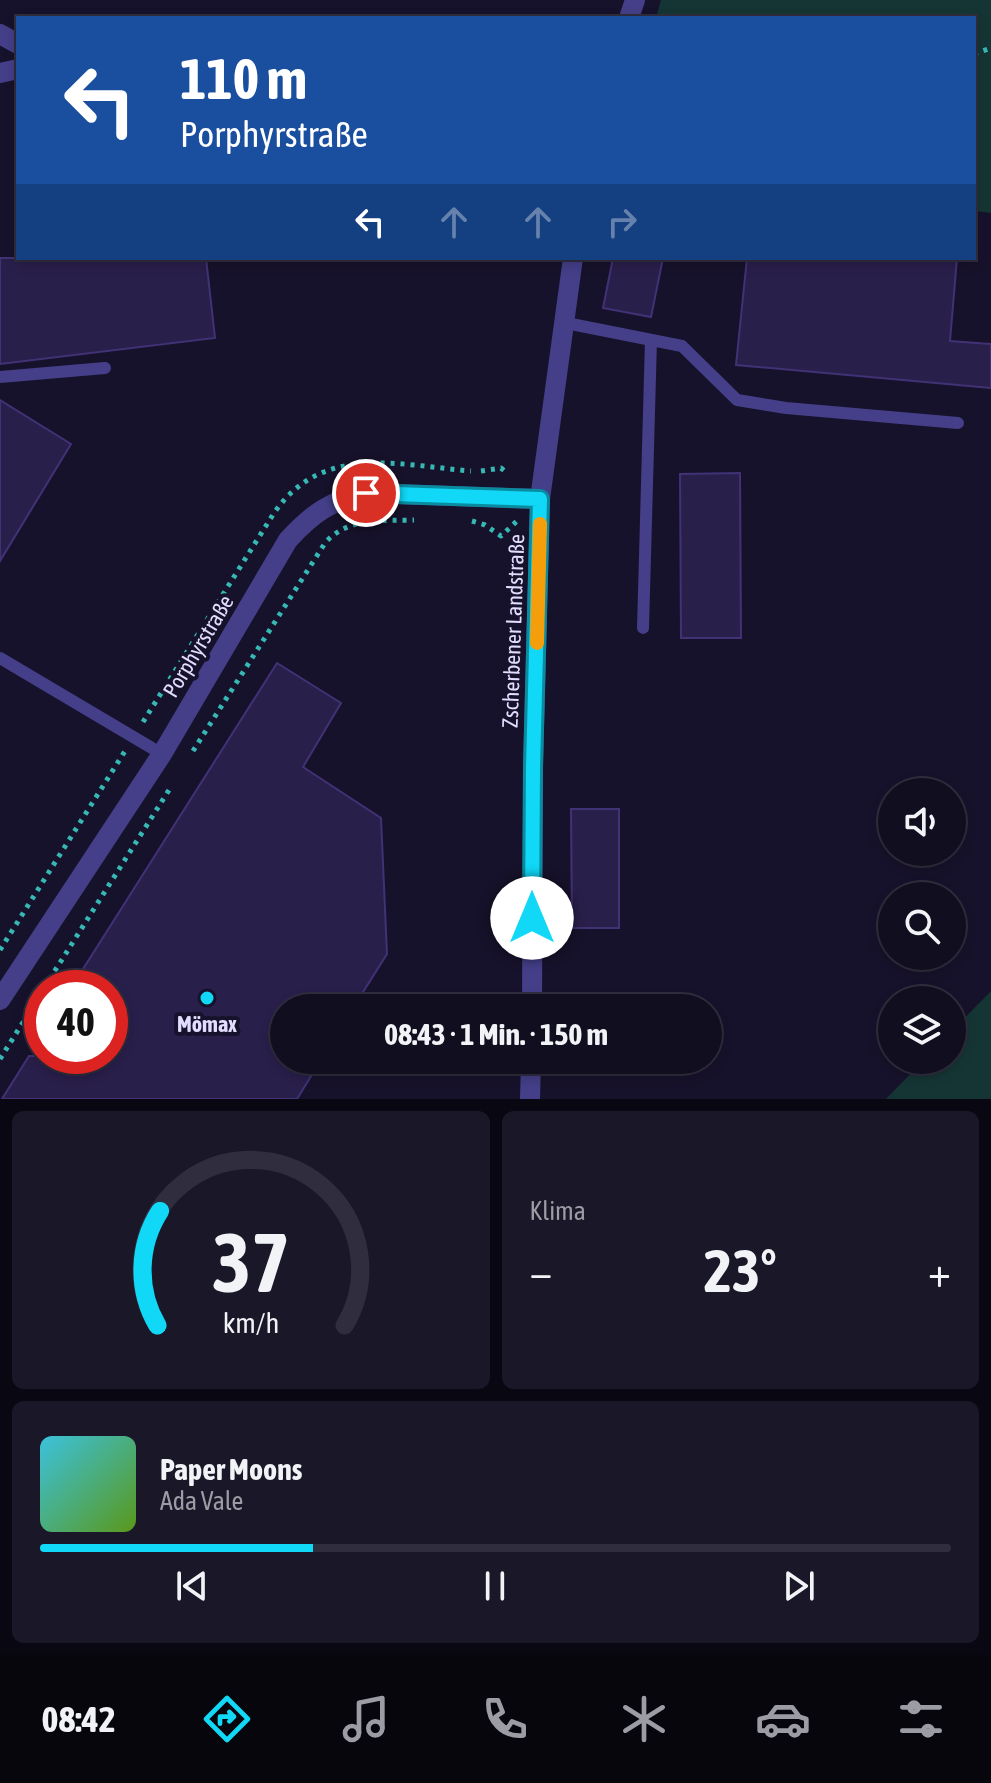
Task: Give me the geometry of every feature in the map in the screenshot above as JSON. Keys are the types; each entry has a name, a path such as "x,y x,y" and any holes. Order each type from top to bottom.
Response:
{"street":[{"name":"Zscherbener Landstraße","path":"532,994 533,768 540,499 573,260"},
{"name":"Porphyrstraße","path":"0,1000 162,754 288,540 310,517 338,499 366,493 540,499"},
{"path":"530,1099 531,1074"}],"lane":[{"path":"566,323 682,346 737,400 786,408 958,423"},
{"path":"643,628 651,340"},
{"path":"0,377 105,368"},
{"path":"0,658 162,754"}],"path":[{"path":"462,521 485,525 501,536 540,499"},
{"path":"189,759 334,533 357,523 421,520"},
{"path":"56,970 172,786"},
{"path":"0,1059 24,1020"}],"green space":[{"path":"661,0 991,0 991,213 976,211 976,16 657,16"},
{"path":"991,991 991,1099 886,1099 910,1074 966,1074 966,1017"}],"building":[{"path":"0,258 206,260 215,338 0,364"},
{"path":"613,260 663,260 651,317 603,308"},
{"path":"747,260 957,260 950,341 991,344 991,388 736,365"},
{"path":"0,400 71,444 0,561"},
{"path":"740,473 741,638 681,638 680,474"},
{"path":"277,663 341,703 303,767 381,818 387,954 362,994 270,994 270,1074 312,1074 297,1099 2,1099 24,1064 24,1074 128,1074 128,970 82,970"},
{"path":"571,809 619,809 619,928 572,928"}],"slow traffic":[{"path":"537,643 540,524"}],"place":[{"name":"Mömax","path":"207,998"}],"route":[{"path":"366,493 540,499 532,918"}]}
